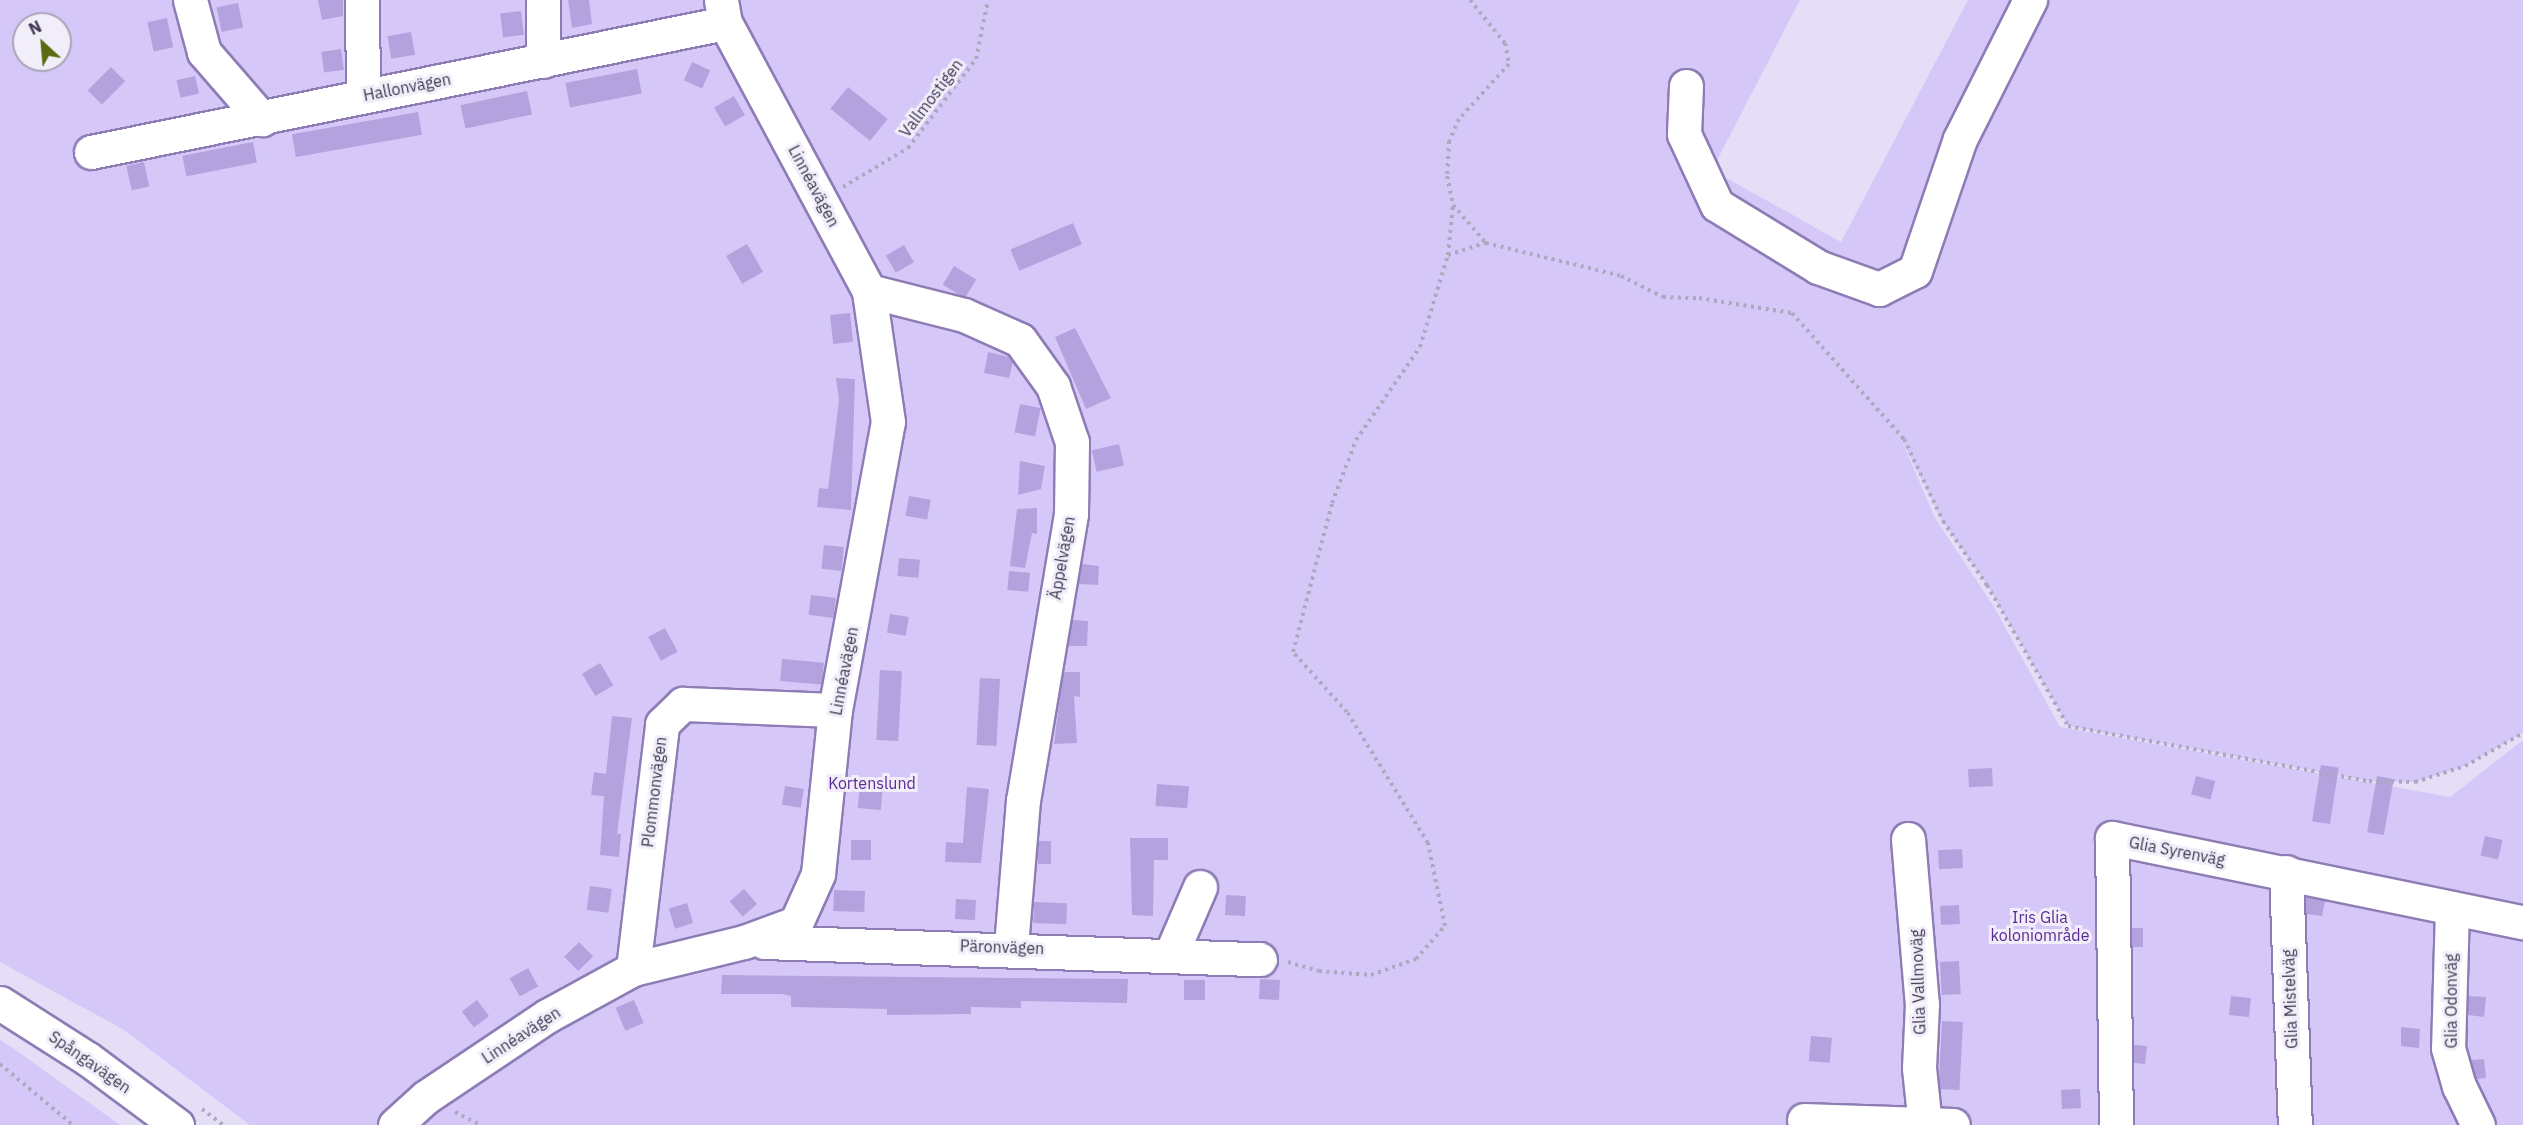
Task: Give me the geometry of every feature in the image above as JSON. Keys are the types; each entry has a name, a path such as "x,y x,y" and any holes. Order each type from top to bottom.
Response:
{"street":[{"path":"190,0 204,52 262,119"},
{"path":"362,0 363,95"},
{"path":"543,0 543,61"},
{"path":"1686,86 1684,134 1717,206 1818,267 1879,290 1915,270 1960,139 2030,0"},
{"name":"Hallonvägen","path":"91,152 262,119 363,95 543,61 723,11"},
{"name":"Linnéavägen","path":"395,1125 426,1097 547,1016 633,969 744,942 796,923 818,874 835,710 888,422 869,291 723,11"},
{"name":"Äppelvägen","path":"869,291 964,315 1020,340 1053,386 1072,442 1071,514 1023,800 1011,947"},
{"name":"Plommonvägen","path":"633,969 662,724 683,704 835,710"},
{"name":"Glia Syrenväg","path":"2116,1125 2112,838 2523,922"},
{"name":"Glia Vallmoväg","path":"1908,839 1922,1004 1918,1068 1934,1124"},
{"name":"Glia Mistelväg","path":"2286,872 2295,1125"},
{"path":"1171,954 1200,887"},
{"name":"Glia Odonväg","path":"2452,908 2448,1048 2459,1086 2478,1125"},
{"name":"Päronvägen","path":"744,942 1011,947 1260,959"},
{"name":"Spångavägen","path":"0,1003 88,1059 177,1125"},
{"path":"1804,1120 1934,1124"}],"path":[{"name":"Vallmostigen","path":"822,199 908,148 976,59 988,0"},
{"path":"1260,959 1319,971 1371,975 1416,959 1445,926 1428,843 1347,712 1293,652 1332,503 1356,440 1420,347 1448,255 1453,205 1447,176 1449,141 1459,119 1509,64 1505,43 1470,0"},
{"path":"1453,205 1486,243"},
{"path":"1448,255 1486,243 1621,276 1663,297 1699,298 1792,313 1904,439 1942,521 1987,585 2068,726 2369,781 2425,778 2465,766 2523,733"},
{"path":"0,1064 73,1125"}],"green space":[{"path":"0,0 1800,0 1712,170 1841,242 1968,0 2523,0 2523,733 2465,766 2415,782 2369,781 2068,726 1987,585 1942,521 1900,436 1935,518 1994,607 2060,727 2450,797 2523,740 2523,1125 250,1125 124,1030 0,962"},
{"path":"0,1040 13,1048 120,1125 0,1125"}],"building":[{"path":"318,0 343,0 343,16 322,20"},
{"path":"568,0 589,0 592,24 572,28"},
{"path":"238,3 243,27 222,32 216,8"},
{"path":"521,11 524,35 503,37 500,14"},
{"path":"167,18 173,47 154,52 147,22"},
{"path":"411,32 415,55 391,59 387,36"},
{"path":"341,49 344,70 324,73 321,52"},
{"path":"692,62 710,70 702,88 684,80"},
{"path":"111,67 125,81 102,104 88,90"},
{"path":"637,69 642,94 570,107 565,83"},
{"path":"195,76 199,94 181,98 176,80"},
{"path":"848,87 888,119 870,141 830,109"},
{"path":"527,91 532,114 465,129 460,105"},
{"path":"734,96 745,115 725,127 714,108"},
{"path":"418,112 422,135 296,157 292,134"},
{"path":"253,142 257,163 186,176 182,156"},
{"path":"144,162 149,186 132,190 126,166"},
{"path":"1073,223 1082,244 1019,271 1010,250"},
{"path":"747,244 763,272 742,284 726,256"},
{"path":"904,245 914,262 896,273 886,256"},
{"path":"954,266 976,279 965,298 943,285"},
{"path":"850,313 853,342 833,344 830,315"},
{"path":"1075,328 1111,398 1086,409 1055,337"},
{"path":"988,352 1009,357 1013,362 1009,378 984,373"},
{"path":"836,378 855,379 851,510 817,507 819,488 828,489 839,400"},
{"path":"1020,404 1041,408 1035,436 1014,432"},
{"path":"1119,444 1124,465 1097,472 1092,450"},
{"path":"1020,461 1045,466 1041,489 1018,495"},
{"path":"909,496 931,500 927,520 906,516"},
{"path":"1037,508 1037,534 1032,533 1025,568 1010,566 1017,509"},
{"path":"824,545 844,547 841,571 821,569"},
{"path":"899,558 920,560 918,578 897,576"},
{"path":"1082,564 1099,566 1098,585 1078,584"},
{"path":"1009,571 1030,573 1028,592 1007,590"},
{"path":"811,595 836,598 833,618 809,615"},
{"path":"890,614 909,617 906,636 887,633"},
{"path":"1072,620 1088,621 1087,646 1068,646"},
{"path":"665,628 678,652 661,661 648,637"},
{"path":"782,659 824,663 822,685 780,681"},
{"path":"600,663 613,685 595,696 582,674"},
{"path":"880,670 902,671 898,741 876,740"},
{"path":"1063,672 1080,672 1080,697 1074,696 1077,743 1054,744"},
{"path":"980,678 1000,679 996,746 976,745"},
{"path":"612,716 632,718 617,834 621,834 619,857 600,855 604,796 591,795 594,772 606,774"},
{"path":"2321,765 2339,768 2330,824 2312,821"},
{"path":"1992,768 1993,786 1969,787 1968,769"},
{"path":"2196,776 2215,781 2210,800 2191,794"},
{"path":"2377,776 2394,779 2384,835 2367,832"},
{"path":"860,783 883,785 881,810 858,808"},
{"path":"1157,784 1189,786 1187,808 1155,806"},
{"path":"785,786 804,789 801,808 782,805"},
{"path":"967,787 989,789 981,863 945,862 946,842 963,843"},
{"path":"2485,836 2503,840 2498,860 2481,855"},
{"path":"1130,838 1168,838 1168,860 1154,860 1153,916 1132,915"},
{"path":"851,840 871,840 871,860 851,860"},
{"path":"1038,841 1051,841 1051,864 1038,864"},
{"path":"1962,849 1963,868 1939,869 1938,850"},
{"path":"590,886 612,889 608,913 587,910"},
{"path":"744,889 757,904 743,917 730,901"},
{"path":"834,890 865,891 864,912 833,911"},
{"path":"1226,895 1246,896 1245,916 1225,915"},
{"path":"2306,897 2325,901 2322,916 2306,914"},
{"path":"956,899 976,900 975,920 955,919"},
{"path":"1034,902 1067,903 1066,924 1033,923"},
{"path":"687,903 693,923 675,929 669,909"},
{"path":"1959,905 1960,924 1941,925 1940,906"},
{"path":"2132,928 2143,928 2143,947 2132,947"},
{"path":"579,942 593,956 578,971 564,957"},
{"path":"1959,961 1961,994 1942,995 1940,962"},
{"path":"528,968 538,986 520,997 510,978"},
{"path":"722,975 1128,979 1127,1003 1021,1001 1021,1008 971,1007 971,1014 887,1015 887,1009 791,1007 791,996 782,994 721,994"},
{"path":"1260,979 1280,980 1279,1000 1259,999"},
{"path":"1184,980 1205,980 1205,1000 1184,1000"},
{"path":"2231,996 2251,998 2249,1017 2229,1015"},
{"path":"2468,996 2486,997 2484,1017 2468,1015"},
{"path":"477,1000 489,1016 474,1027 462,1011"},
{"path":"634,1000 644,1023 625,1031 616,1008"},
{"path":"1942,1021 1963,1022 1959,1090 1938,1089"},
{"path":"2401,1027 2420,1029 2419,1048 2401,1046"},
{"path":"1811,1036 1832,1038 1830,1063 1809,1061"},
{"path":"2134,1045 2147,1046 2145,1064 2134,1063"},
{"path":"2484,1059 2486,1078 2476,1079 2471,1060"},
{"path":"2080,1089 2081,1108 2062,1109 2061,1090"}],"park label":[{"name":"Kortenslund","path":"872,783"},
{"name":"Iris Glia koloniområde","path":"2040,926"}]}
